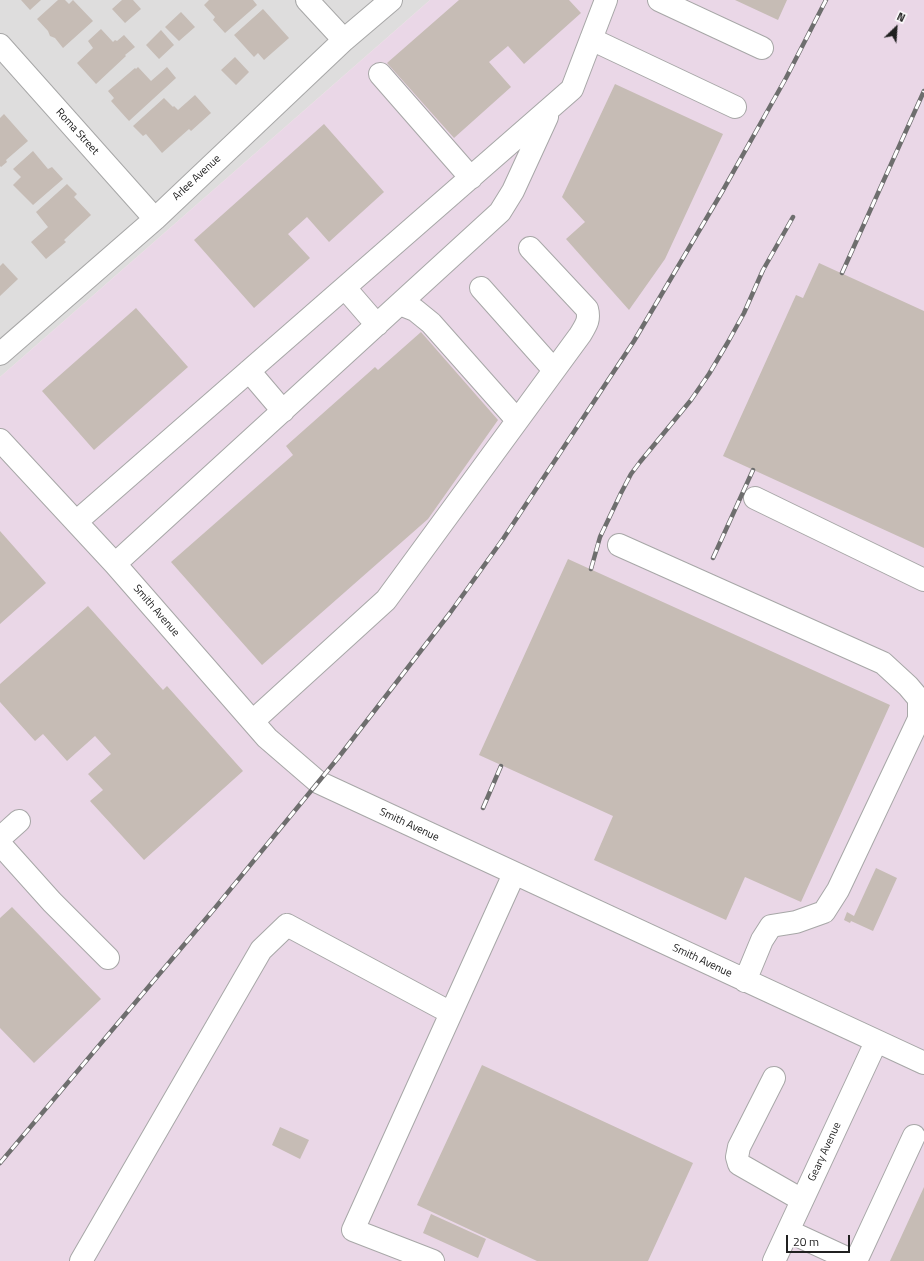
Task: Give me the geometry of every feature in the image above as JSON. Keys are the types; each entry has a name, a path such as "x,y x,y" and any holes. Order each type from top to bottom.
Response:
{"street":[{"path":"307,0 344,40"},
{"name":"Arlee Avenue","path":"0,354 155,218 344,40 391,0"},
{"path":"76,522 572,89 606,0"},
{"path":"659,0 762,48"},
{"path":"591,39 734,107"},
{"name":"Roma Street","path":"0,46 155,218"},
{"path":"380,74 471,178"},
{"path":"115,564 500,212 512,191 551,108"},
{"path":"253,721 386,600 588,322 589,315 587,308 530,248"},
{"path":"345,288 377,324"},
{"path":"481,288 554,370"},
{"path":"400,304 415,310 431,323 517,420"},
{"path":"249,372 283,411"},
{"name":"Smith Avenue","path":"0,440 115,564 267,738 318,782 924,1063"},
{"path":"756,498 924,580"},
{"path":"619,546 883,663 908,686 919,699 919,719 838,890 824,912 796,922 772,926 762,940 745,981"},
{"path":"0,838 19,821"},
{"path":"0,844 52,902 108,958"},
{"path":"433,1261 353,1230 514,874"},
{"path":"81,1261 261,950 287,926 451,1013"},
{"name":"Geary Avenue","path":"774,1261 876,1042"},
{"path":"774,1078 739,1146 737,1156 739,1164 802,1200"},
{"path":"856,1261 914,1136"},
{"path":"788,1231 853,1261"}],"shaded area":[{"path":"0,0 430,0 0,377"},
{"path":"430,0 924,0 924,1261 0,1261 0,377"}],"building":[{"path":"21,0 41,0 30,10"},
{"path":"58,0 65,0 69,4 73,0 93,21 63,48 55,38 50,36 48,31 37,19"},
{"path":"122,0 133,0 141,9 125,23 112,9"},
{"path":"209,0 253,0 257,5 225,33 213,20 215,17 204,5"},
{"path":"459,0 569,0 581,13 524,64 508,46 489,62 511,87 454,138 387,63"},
{"path":"735,0 787,0 778,20"},
{"path":"263,9 289,38 264,60 258,53 254,57 234,35"},
{"path":"181,12 195,27 179,41 165,27"},
{"path":"101,29 113,42 115,40 117,41 124,35 135,47 96,84 77,63 93,48 88,41"},
{"path":"161,30 174,45 159,59 146,45"},
{"path":"235,57 249,72 236,85 221,70"},
{"path":"138,67 151,81 167,67 176,78 129,121 111,101 114,98 108,91"},
{"path":"615,84 723,134 665,259 629,310 566,239 585,222 562,197"},
{"path":"195,95 211,113 191,131 189,129 162,153 146,134 143,136 133,126 164,98 178,110"},
{"path":"4,114 28,141 6,160 7,162 1,167 0,118"},
{"path":"324,124 384,192 329,242 307,217 288,234 310,258 254,308 194,240"},
{"path":"33,151 48,169 52,167 63,179 33,205 13,185 21,177 13,169"},
{"path":"67,184 77,194 74,197 91,215 64,240 66,242 46,259 31,242 48,227 36,212"},
{"path":"3,263 18,279 0,296 0,266"},
{"path":"819,263 924,311 924,548 723,456 796,295 803,298"},
{"path":"136,308 188,367 94,450 42,391"},
{"path":"421,332 498,420 428,519 262,665 171,562 293,455 286,446 375,367 378,370"},
{"path":"0,531 46,583 0,624"},
{"path":"568,559 890,705 801,902 745,877 726,920 594,860 613,816 479,755"},
{"path":"88,606 163,690 167,686 243,771 144,860 90,801 103,790 88,774 111,754 95,736 67,761 43,734 35,741 0,702 0,684"},
{"path":"876,868 897,878 873,931 851,921 850,923 844,920 847,912 854,916"},
{"path":"12,907 101,999 34,1063 0,1028 0,918"},
{"path":"482,1065 693,1163 648,1261 537,1261 417,1205"},
{"path":"280,1127 309,1140 300,1159 272,1145"},
{"path":"924,1187 924,1261 890,1261"},
{"path":"431,1214 486,1239 478,1258 423,1233"}],"railway":[{"path":"0,1163 215,908 338,758 450,613 503,539 634,341 722,192 786,78 826,0"},
{"path":"842,273 924,91"},
{"path":"591,569 600,537 631,474 691,400 709,374 744,313 763,270 793,217"},
{"path":"713,558 753,470"},
{"path":"483,808 501,766"}]}
